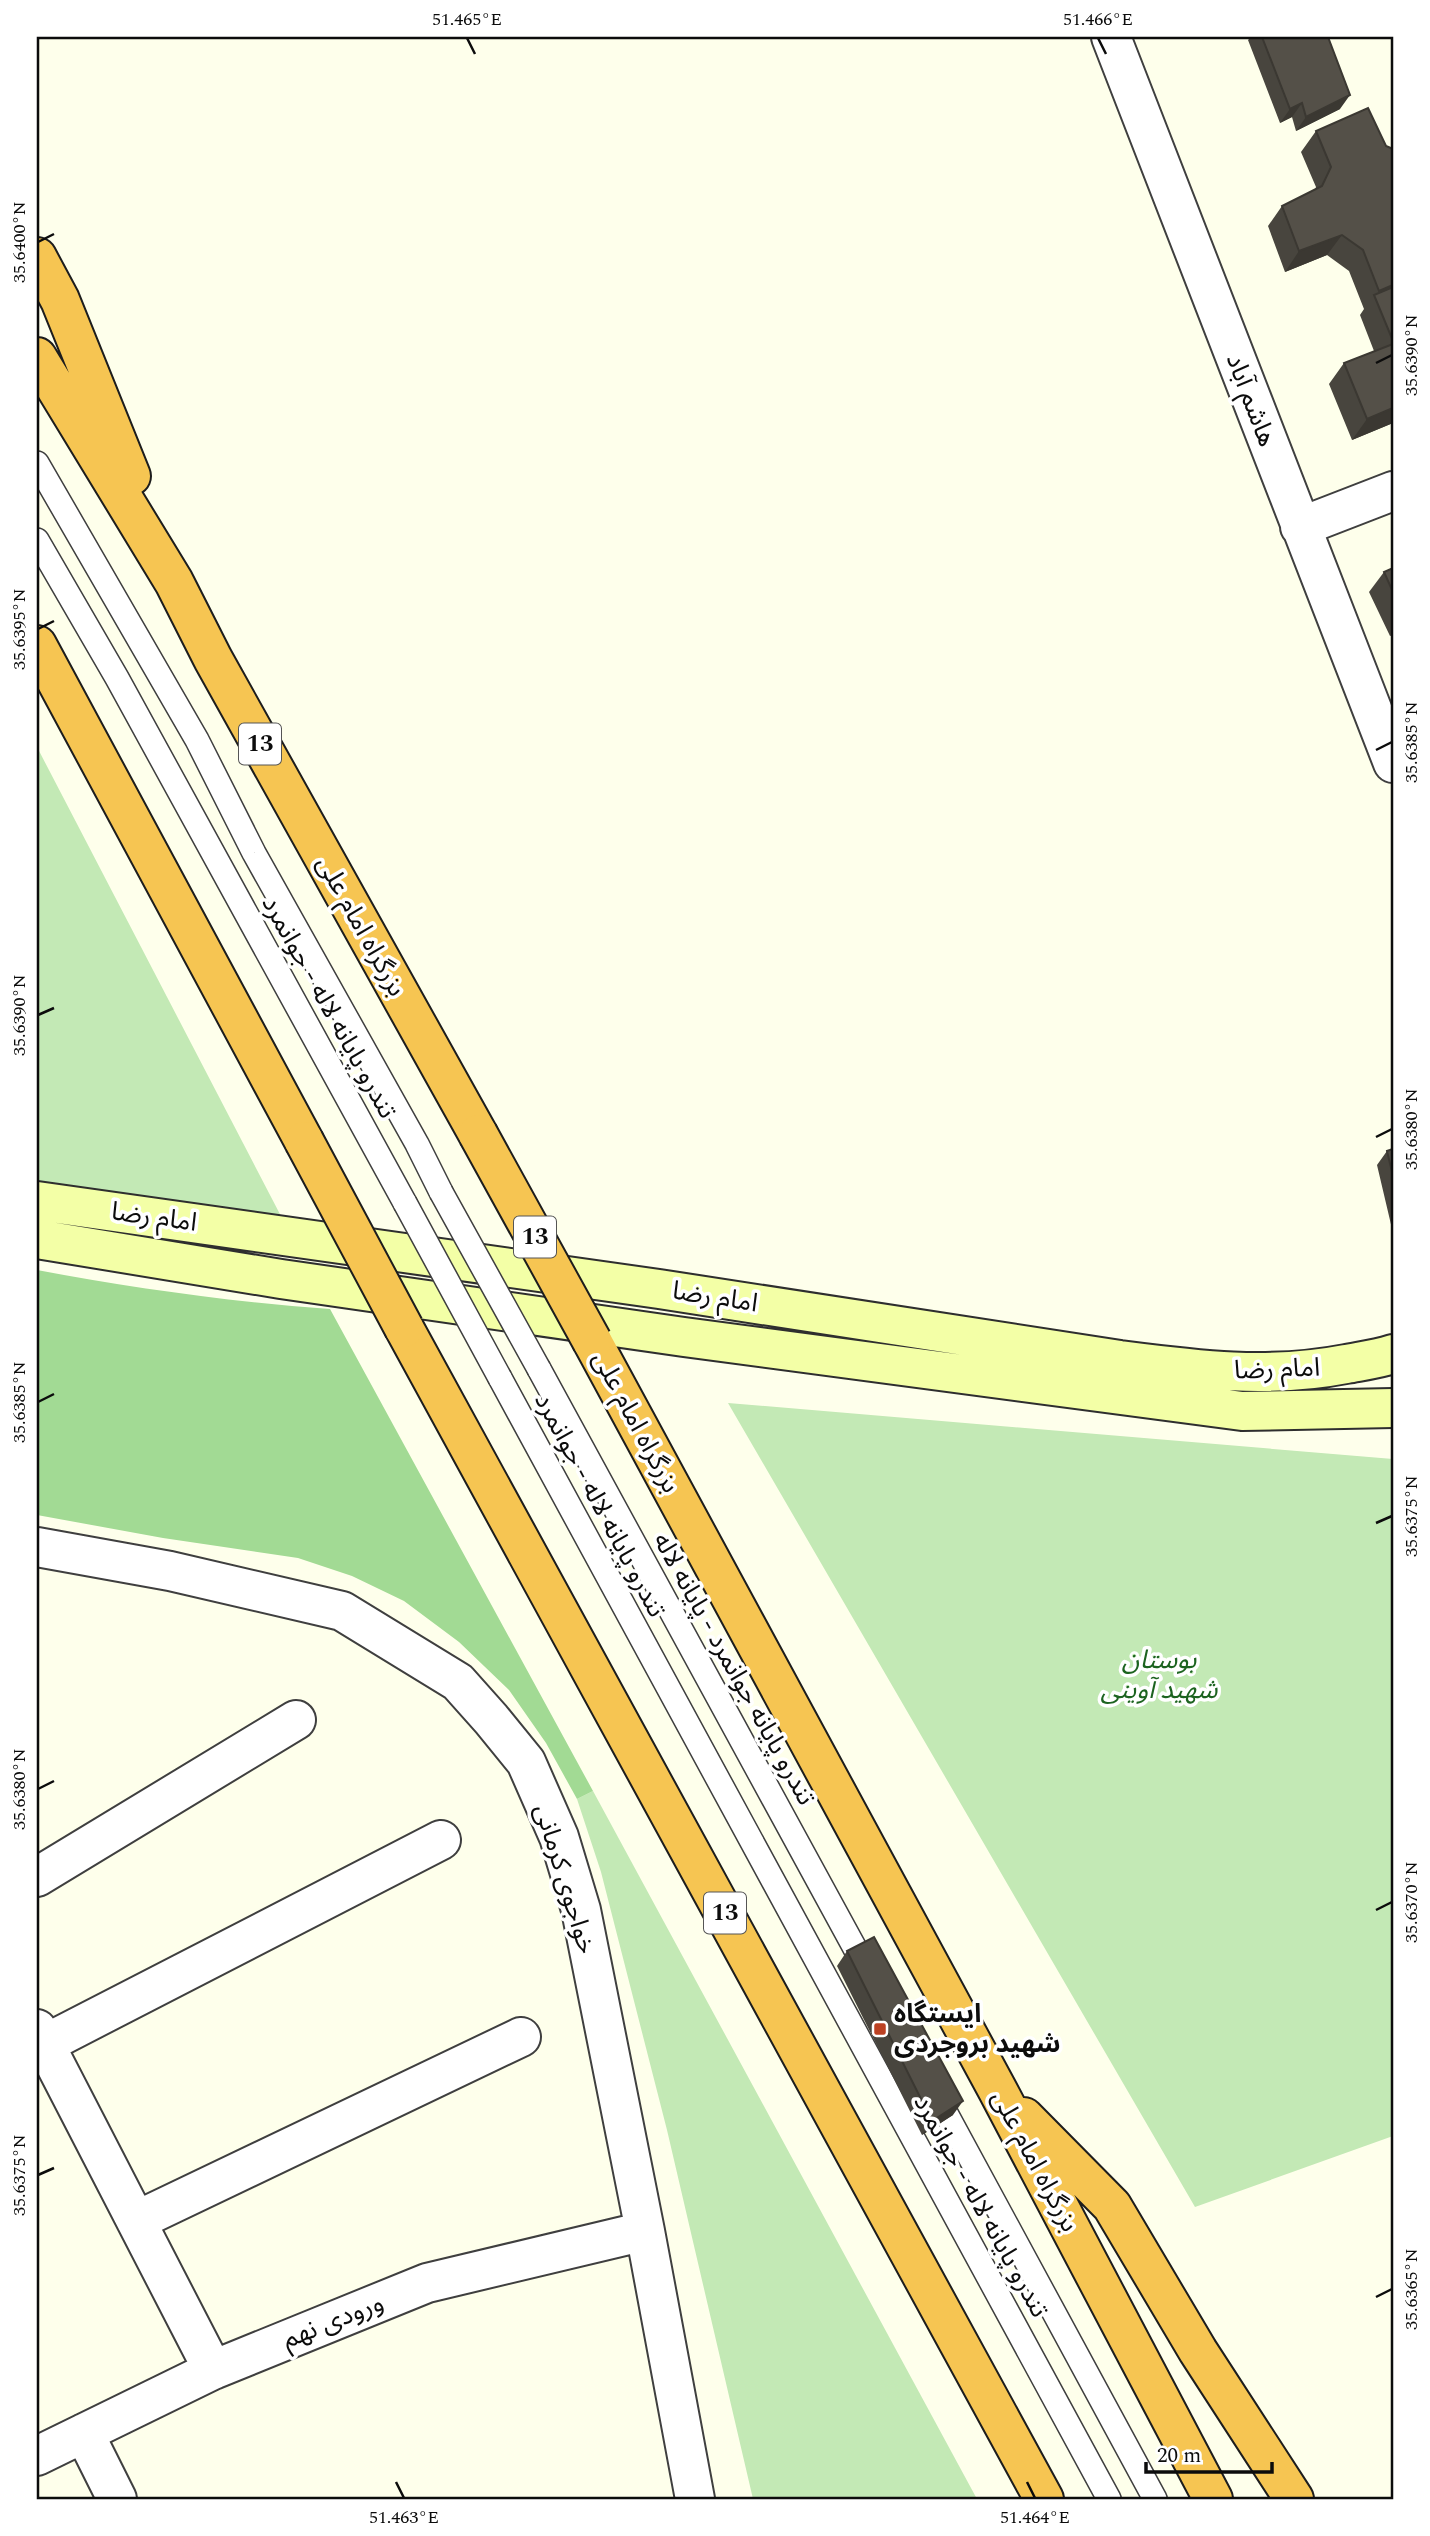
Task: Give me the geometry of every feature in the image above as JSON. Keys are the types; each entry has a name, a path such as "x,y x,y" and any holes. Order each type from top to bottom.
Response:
{"highway":[{"path":"37,257 60,300 174,582"},
{"name":"بزرگراه امام علی","path":"37,357 174,582 220,671 593,1341 997,2089 1213,2499"},
{"name":"13","path":"37,645 404,1328 1044,2499"},
{"path":"997,2089 1112,2206 1198,2351 1294,2499"}],"main road":[{"name":"امام رضا","path":"37,1201 659,1289 1191,1369 1245,1374 1298,1371 1393,1354"},
{"name":"امام رضا","path":"37,1239 281,1279 684,1337 1229,1409 1316,1411 1393,1408"}],"street":[{"name":"هاشم آباد","path":"1111,37 1393,763"},
{"path":"1300,527 1393,491"},
{"name":"خواجوی کرمانی","path":"37,1547 170,1571 342,1611 458,1682 526,1762 559,1837 580,1910 645,2231 695,2499"},
{"path":"37,1877 296,1720"},
{"path":"213,2370 41,2036 441,1840"},
{"path":"136,2221 521,2037"},
{"name":"ورودی نهم","path":"37,2456 213,2370 427,2283 645,2231"},
{"path":"84,2433 117,2499"}],"lane":[{"name":"تندرو پایانه جوانمرد - پایانه لاله","path":"37,463 197,740 254,853 417,1144 879,1991"},
{"name":"تندرو پایانه لاله - جوانمرد","path":"37,540 117,678 405,1203 1110,2499"},
{"path":"925,2075 1155,2499"}],"green space":[{"path":"37,747 283,1220 37,1191"},
{"path":"37,1270 183,1294 330,1309 593,1791 577,1799 546,1743 509,1690 459,1642 404,1601 352,1576 298,1558 163,1538 37,1515"},
{"name":"بوستان شهید آوینی","path":"728,1403 1393,1459 1393,2136 1195,2207"},
{"path":"593,1791 977,2499 753,2499 667,2130 601,1872 577,1799"}],"building":[{"path":"1262,37 1328,37 1350,95 1306,117 1302,103 1290,109"},
{"path":"1368,108 1386,146 1393,149 1393,285 1379,291 1363,250 1342,235 1299,251 1282,206 1322,186 1331,167 1316,131"},
{"path":"1393,287 1393,341 1374,295"},
{"path":"1393,344 1393,408 1367,419 1344,363"},
{"path":"1393,568 1393,592 1384,572"},
{"path":"1393,1149 1393,1176 1387,1151"},
{"path":"874,1937 963,2101 932,2121 847,1951"}],"place":[{"name":"ایستگاه شهید بروجردی","path":"880,2029"}]}
